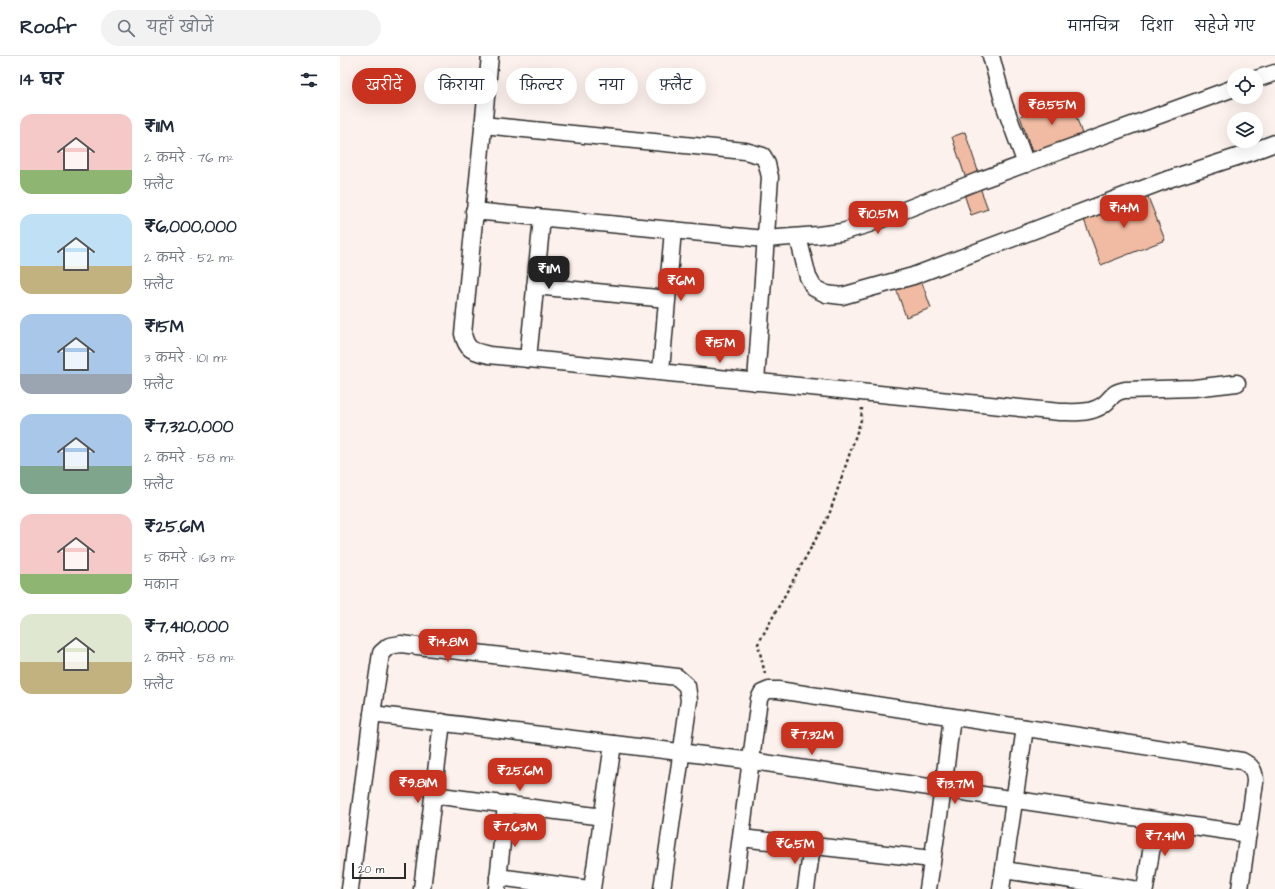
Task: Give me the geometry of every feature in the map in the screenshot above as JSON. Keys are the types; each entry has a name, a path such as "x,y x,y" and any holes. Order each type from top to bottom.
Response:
{"street":[{"path":"490,56 463,334 465,344 472,350 479,353 528,359 1060,412 1082,412 1094,410 1103,405 1111,396 1118,392 1194,388 1237,383"},
{"path":"991,56 1004,104 1026,164"},
{"path":"1263,77 1275,72"},
{"path":"474,211 765,239 842,232 869,224 1026,164 1227,91"},
{"path":"483,124 745,151 763,156 767,164 770,177 756,382"},
{"path":"798,237 808,277 814,288 826,294 842,296 913,276 1169,179 1275,143"},
{"path":"528,359 542,218"},
{"path":"660,371 673,230"},
{"path":"535,286 667,299"},
{"path":"350,889 381,653 389,646 401,644 664,674 677,677 687,686 689,700 662,889"},
{"path":"734,889 759,699 762,693 769,690 778,690 1242,761 1250,764 1255,773 1255,782 1240,889"},
{"path":"372,714 752,761 1248,834"},
{"path":"928,889 952,717"},
{"path":"422,889 442,722"},
{"path":"1001,889 1026,728"},
{"path":"592,889 613,744"},
{"path":"433,795 603,817"},
{"path":"506,805 498,883 589,889"},
{"path":"1146,889 1156,821"},
{"path":"741,838 932,859"},
{"path":"806,889 812,846"},
{"path":"1004,870 1073,885 1133,889"}],"path":[{"path":"769,690 758,644 829,515 861,420 862,392"}],"building":[{"path":"1070,98 1083,137 1033,155 1020,116"},
{"path":"965,132 979,174 966,179 952,137"},
{"path":"979,185 988,209 971,215 963,191"},
{"path":"1146,192 1165,240 1101,265 1083,217"},
{"path":"920,277 931,308 906,317 895,286"}]}
